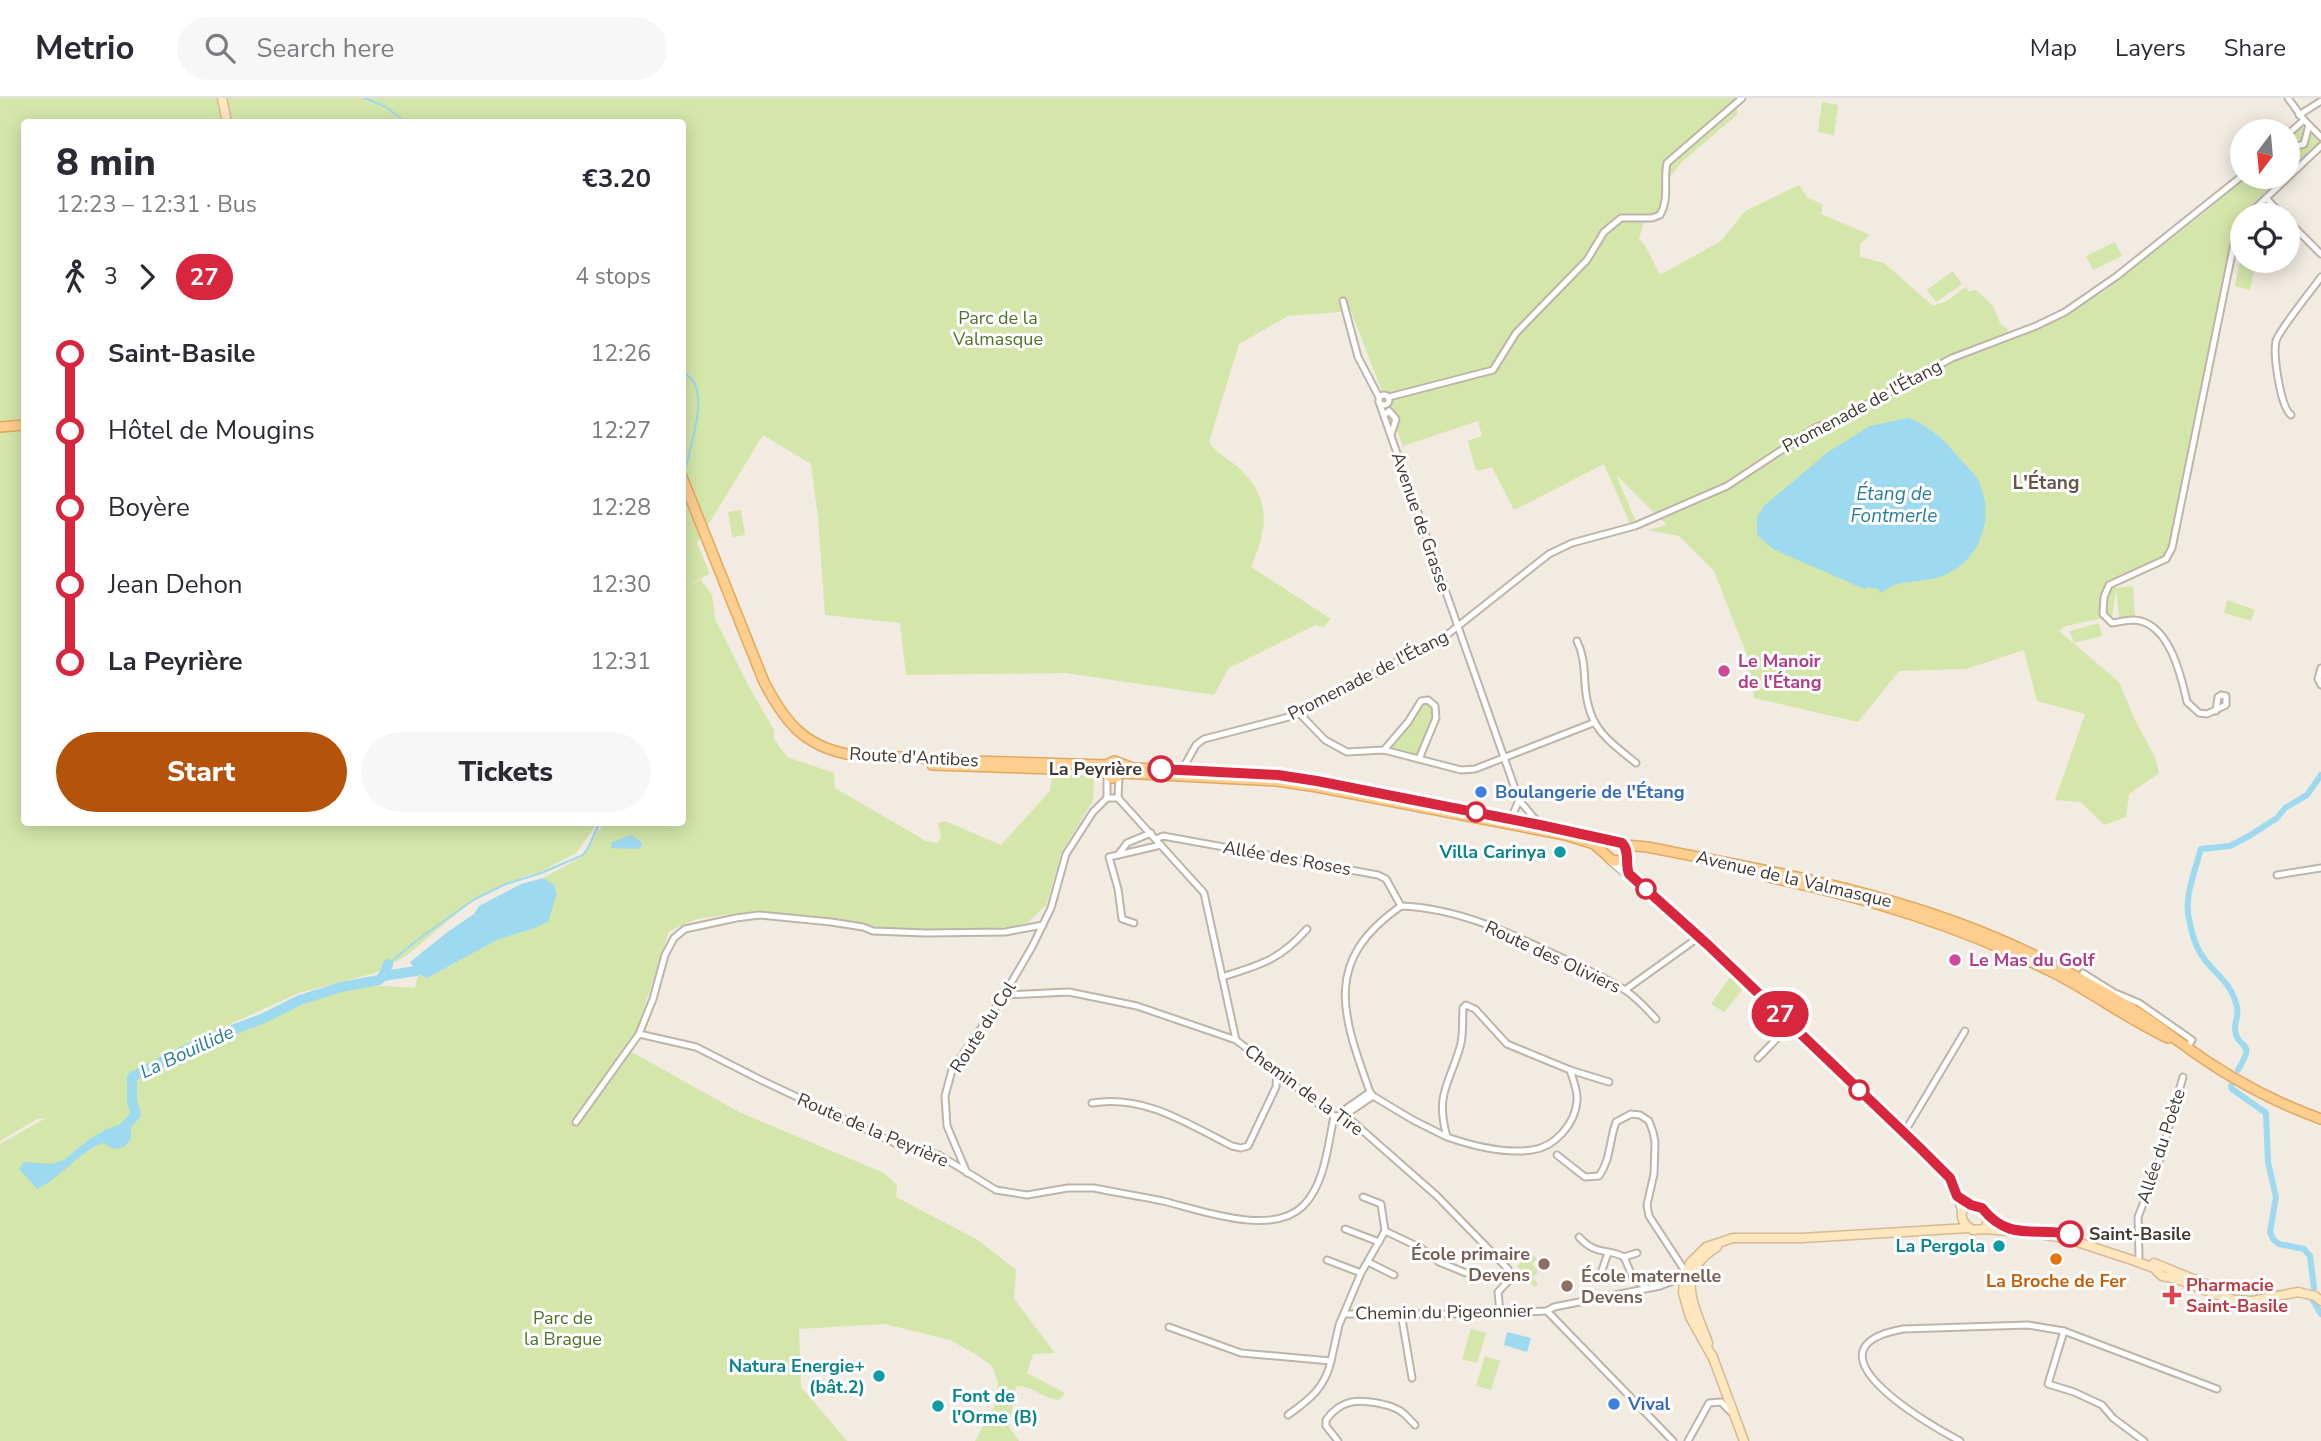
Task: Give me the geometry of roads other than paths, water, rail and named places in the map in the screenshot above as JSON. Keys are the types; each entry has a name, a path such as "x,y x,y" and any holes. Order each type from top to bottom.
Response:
{"main road":[{"path":"222,98 226,119"},
{"path":"0,421 21,419"},
{"path":"0,426 21,425"},
{"name":"Route d'Antibes","path":"686,487 764,682 790,724 809,740 836,752 941,762"},
{"name":"Route d'Antibes","path":"686,503 774,708 788,728 808,744 836,756 1106,771"},
{"path":"1120,771 1114,761 1106,771 1112,778 1120,771 1277,781 1587,841 1608,856"},
{"name":"Avenue de la Valmasque","path":"1120,771 1126,767 1278,775 1317,781 1647,847 1923,910 2022,948 2117,1000 2259,1093 2321,1119"},
{"path":"1511,819 1523,827"},
{"path":"1608,856 1608,847 1620,843 1626,856"},
{"name":"Avenue de la Valmasque","path":"1608,856 1620,862 1626,856 1646,852 1806,883"},
{"path":"1949,1230 1971,1205 1982,1208 1988,1223 1985,1229"},
{"path":"1962,1215 1969,1228"},
{"path":"1987,1217 2013,1231"},
{"path":"1714,1360 1690,1317 1683,1293 1689,1273 1702,1258 1717,1248 1759,1238 1969,1228 1977,1231 1985,1229 2033,1233 2081,1243 2135,1261 2226,1298 2244,1301 2298,1292 2315,1296 2321,1301"},
{"path":"2033,1233 2070,1234 2139,1257 2163,1271"},
{"path":"1689,1273 1692,1300 1744,1441"}],"street":[{"path":"1379,399 1385,405 1388,400 1493,370 1516,333 1587,260 1604,232 1621,218 1652,218 1660,215 1665,206 1664,177 1667,163 1742,98"},
{"path":"2288,98 2321,137"},
{"path":"2300,124 2321,101"},
{"path":"2300,145 2304,144 2308,135 2304,120"},
{"path":"2261,203 2321,146"},
{"name":"Promenade de l'Étang","path":"1182,770 1196,745 1204,739 1300,714 1457,628 1549,554 1572,543 1634,526 1727,486 1815,428 1847,415 1952,358 2065,312 2117,276 2230,186"},
{"path":"2266,198 2271,203"},
{"path":"2300,233 2321,254"},
{"path":"2216,711 2207,714 2192,709 2187,702 2171,647 2148,624 2134,620 2112,623 2103,614 2104,597 2109,585 2166,559 2172,548 2230,263"},
{"path":"2291,415 2286,411 2280,391 2276,341 2321,278"},
{"name":"Avenue de Grasse","path":"1343,301 1358,357 1387,413 1391,436 1519,800 1540,825"},
{"path":"1388,400 1387,413 1396,419 1391,436"},
{"path":"1577,641 1583,652 1587,705 1593,723 1612,744 1636,763"},
{"path":"2321,668 2318,678 2321,685"},
{"path":"1384,750 1422,701 1428,700 1435,706 1436,718 1419,759"},
{"path":"1300,714 1325,740 1338,748 1359,753 1384,750 1461,770 1475,769 1504,759 1593,723"},
{"path":"1192,752 1196,771"},
{"path":"1106,771 1107,798 1118,798 1120,771"},
{"name":"Route du Col","path":"968,1174 947,1126 945,1096 952,1070 1004,995 1051,908 1066,854 1093,812 1107,798"},
{"name":"Chemin de la Tire","path":"1118,798 1204,893 1236,1040 1334,1116 1345,1115 1437,1196 1508,1269 1511,1278 1498,1292 1500,1313"},
{"path":"1511,819 1519,800"},
{"path":"1118,855 1127,843 1150,833"},
{"name":"Allée des Roses","path":"1156,839 1163,836 1378,875 1387,879 1401,906"},
{"path":"1134,923 1122,919 1118,889 1109,857 1161,845"},
{"path":"1608,856 1699,937 1950,1178 1962,1215"},
{"path":"1626,856 1629,874"},
{"path":"2277,875 2321,868"},
{"path":"1401,906 1372,929 1361,944 1351,963 1346,982 1344,1002 1350,1034 1372,1094 1413,1120 1447,1137 1492,1149 1531,1150 1546,1146 1557,1138 1573,1116 1577,1102 1576,1087 1570,1070"},
{"name":"Route des Oliviers","path":"1401,906 1417,906 1456,914 1491,925 1625,990 1641,1002 1656,1019"},
{"path":"576,1122 639,1034 653,999 665,955 674,938 685,929 759,915 831,922 863,927 873,932 1005,932 1043,925"},
{"path":"1222,977 1262,965 1290,948 1307,929"},
{"path":"1625,990 1699,937"},
{"path":"2082,973 2115,993 2139,1003 2192,1040 2185,1046"},
{"path":"1004,995 1069,992 1137,1006 1236,1040"},
{"path":"1447,1137 1441,1116 1442,1100 1460,1047 1463,1008 1466,1005 1475,1009 1507,1044 1570,1070 1609,1082"},
{"path":"1758,1058 1791,1024"},
{"path":"1904,1133 1965,1031"},
{"name":"Route de la Peyrière","path":"639,1034 696,1047 878,1136 899,1145 939,1155 996,1190 1027,1195 1068,1188 1094,1188 1255,1221 1274,1220 1301,1208 1311,1195 1326,1154 1334,1116"},
{"path":"1092,1103 1118,1101 1139,1104 1170,1114 1241,1148 1248,1146 1276,1087 1277,1073"},
{"name":"Allée du Poète","path":"2139,1257 2138,1217 2158,1165 2183,1077"},
{"path":"1345,1115 1372,1094"},
{"path":"1557,1155 1585,1177 1599,1177 1610,1155 1616,1122 1631,1114 1640,1115 1649,1121 1655,1143 1654,1174 1647,1205 1649,1216 1689,1273"},
{"path":"1957,1196 1971,1205"},
{"path":"1288,1415 1318,1391 1328,1373 1339,1325 1361,1273 1385,1231 1381,1204 1363,1197"},
{"path":"1345,1228 1379,1242"},
{"path":"1385,1231 1421,1248 1439,1262 1466,1273"},
{"path":"1579,1237 1597,1251 1620,1254 1624,1257 1633,1279 1647,1288"},
{"path":"1602,1270 1608,1253"},
{"path":"1624,1257 1637,1253"},
{"path":"1676,1258 1689,1273"},
{"path":"1327,1260 1361,1273"},
{"path":"1368,1262 1394,1275"},
{"name":"Chemin du Pigeonnier","path":"1344,1314 1547,1311 1554,1307 1647,1288 1689,1273"},
{"path":"1547,1311 1673,1441"},
{"path":"1401,1313 1412,1378"},
{"path":"1960,1441 1921,1418 1877,1385 1864,1369 1863,1358 1872,1338 1903,1329 2028,1325 2064,1331 2217,1389"},
{"path":"1169,1328 1241,1353 1331,1361"},
{"path":"2064,1331 2048,1384 2102,1405 2113,1418 2144,1441"},
{"path":"1338,1441 1326,1426 1326,1420 1341,1405 1350,1401 1361,1400 1393,1407 1415,1425"},
{"path":"1688,1441 1707,1405 1715,1401 1724,1404 1740,1430"}],"water":[{"name":"Étang de Fontmerle","path":"1908,418 1928,428 1945,442 1974,475 1983,494 1983,530 1973,552 1956,569 1933,579 1894,585 1880,593 1879,589 1864,589 1773,549 1757,535 1757,517 1764,506 1828,452 1870,426"},
{"path":"631,835 642,843 642,846 638,849 611,848 612,842"},
{"path":"543,878 554,885 557,894 548,922 499,939 427,978 418,974 410,962 474,914 479,906 521,884"},
{"path":"131,1120 131,1139 124,1147 114,1149 103,1143 94,1147 37,1189 19,1169 24,1162 52,1164 64,1160 105,1130"},
{"path":"1507,1332 1531,1338 1527,1352 1504,1345"}],"waterway":[{"path":"365,98 386,107 401,119"},
{"path":"686,374 693,381 698,401 696,424 686,466"},
{"path":"2238,1070 2246,1049 2236,1035 2237,1007 2231,990 2206,961 2195,942 2188,911 2192,879 2201,849 2230,846 2249,836 2307,795 2321,775"},
{"path":"388,964 475,899 506,884 583,855 598,826"},
{"name":"La Bouillide","path":"122,1130 136,1114 132,1101 132,1077 203,1041 264,1018 300,1000 341,987 379,980 388,964"},
{"path":"383,976 416,971"},
{"path":"2231,1086 2266,1113 2268,1162 2276,1197 2270,1232 2279,1244 2304,1249 2310,1256 2314,1288"},
{"path":"2312,1299 2321,1314"}],"place":[{"name":"Le Manoir de l'Étang","path":"1724,671"},
{"name":"La Peyrière","path":"1161,769"},
{"name":"Boulangerie de l'Étang","path":"1481,792"},
{"name":"Villa Carinya","path":"1560,852"},
{"name":"Le Mas du Golf","path":"1955,960"},
{"name":"Saint-Basile","path":"2070,1234"},
{"name":"La Pergola","path":"1999,1246"},
{"name":"La Broche de Fer","path":"2056,1259"},
{"name":"École primaire Devens","path":"1544,1264"},
{"name":"École maternelle Devens","path":"1567,1286"},
{"name":"Pharmacie Saint-Basile","path":"2172,1295"},
{"name":"Natura Energie+ (bât.2)","path":"879,1376"},
{"name":"Vival","path":"1614,1404"},
{"name":"Font de l'Orme (B)","path":"938,1406"}],"district":[{"name":"L'Étang","path":"2046,483"}],"park label":[{"name":"Parc de la Valmasque","path":"998,328"},
{"name":"Parc de la Brague","path":"563,1328"}]}
